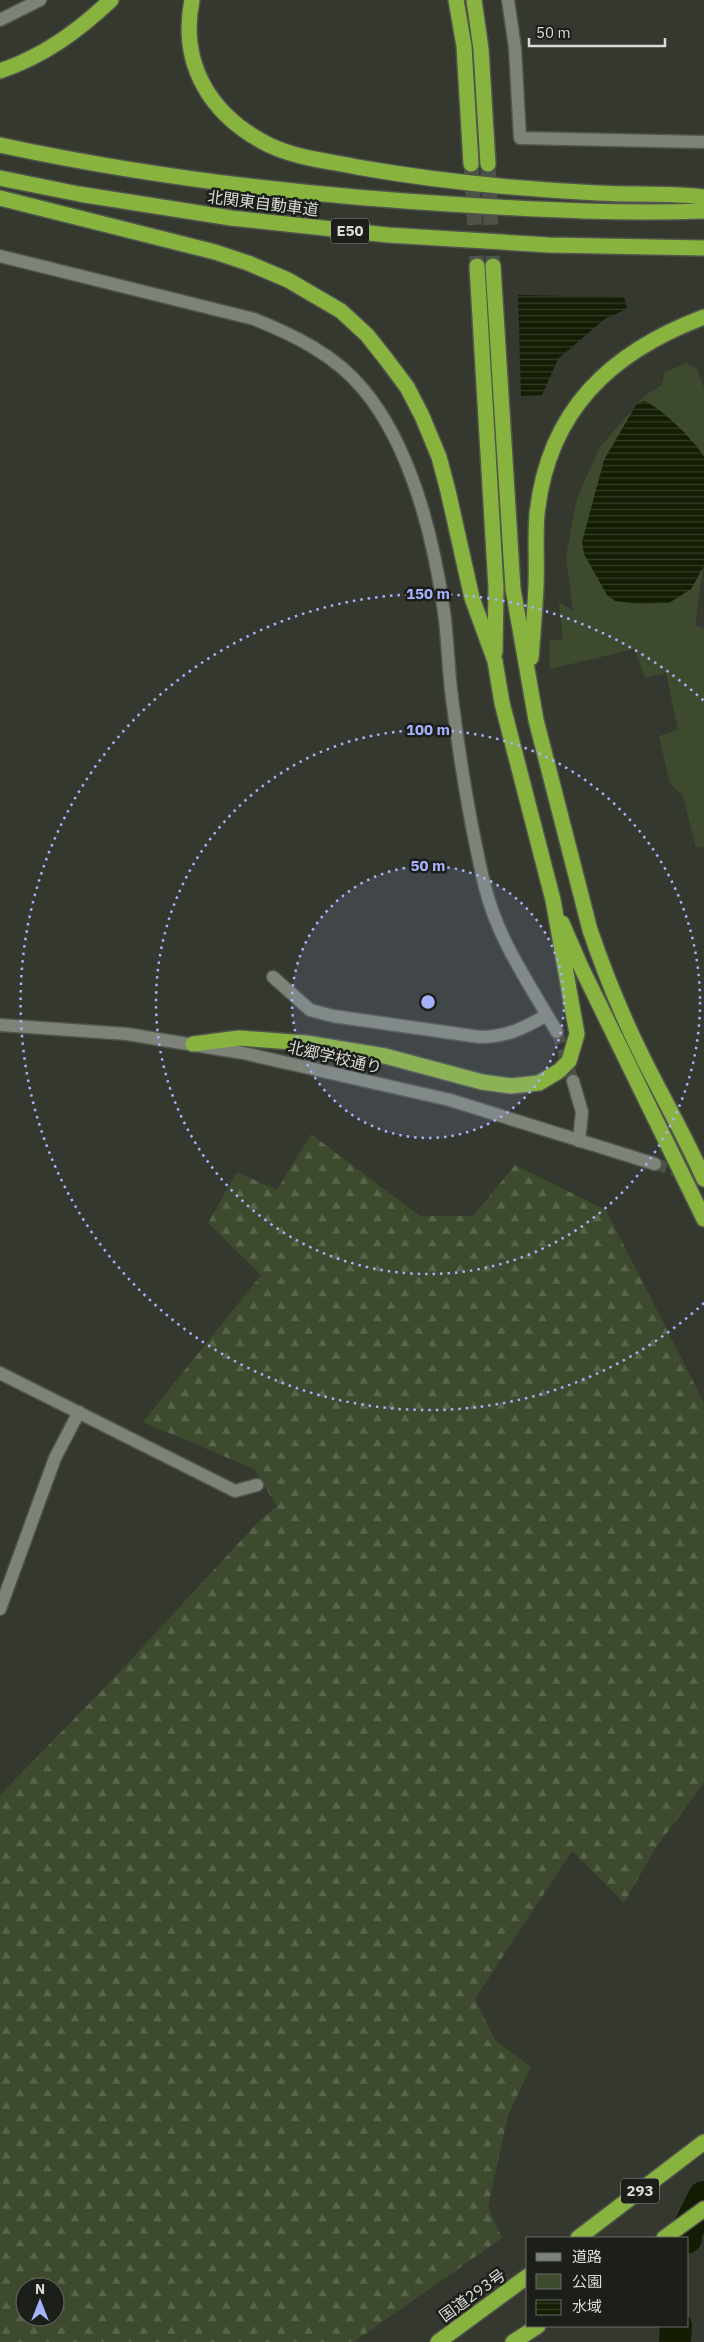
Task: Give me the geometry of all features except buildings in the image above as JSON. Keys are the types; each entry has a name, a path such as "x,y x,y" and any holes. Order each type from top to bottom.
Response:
{"highway":[{"path":"0,70 44,52 81,28 111,0"},
{"path":"192,0 189,16 190,50 201,83 217,107 234,123 269,145 302,157 397,174 525,188 704,197"},
{"path":"456,0 464,46 471,164"},
{"path":"474,0 481,49 488,164"},
{"name":"北関東自動車道","path":"0,145 206,181 375,200 574,212 704,212"},
{"name":"北関東自動車道","path":"0,178 79,194 231,218 388,235 549,245 704,248"},
{"path":"0,198 248,263 316,295 341,311 367,335 406,387 439,457 472,598 495,661 522,787 553,900 577,1034 569,1061 559,1071 539,1083 512,1086 482,1082 385,1056 306,1043 239,1038 193,1044"},
{"path":"477,266 496,588 495,661"},
{"path":"493,266 513,589 536,720 600,960 644,1059 685,1136 704,1179"},
{"path":"529,682 536,587 537,513 546,472 565,422 584,395 608,370 636,350 671,330 704,317"},
{"path":"553,900 581,967 704,1220"},
{"path":"685,1136 704,1161"},
{"name":"293","path":"579,2237 703,2142"},
{"path":"665,2237 704,2210"},
{"name":"国道293号","path":"438,2342 526,2277"},
{"path":"513,2342 536,2327"}],"street":[{"path":"0,20 40,0"},
{"path":"508,0 515,48 520,138 704,142"},
{"path":"0,256 254,319 284,331 328,357 362,387 376,406 392,430 405,457 430,542 445,613 452,700 471,821 488,896 506,944 557,1032"},
{"path":"272,978 310,1010 333,1016 480,1037 511,1034 547,1015"},
{"name":"北郷学校通り","path":"0,1025 127,1034 193,1044 450,1100 655,1164"},
{"path":"574,1081 582,1112 579,1141"},
{"path":"0,1373 235,1491 257,1485"},
{"path":"0,1609 55,1458 79,1412"}],"green space":[{"path":"687,363 697,369 704,388 704,561 695,626 704,628 704,847 696,848 683,796 670,784 659,736 678,730 666,673 645,678 635,649 550,669 549,641 563,639 559,602 573,611 566,557 577,498 600,447 644,396 662,385 665,372"},
{"path":"311,1134 420,1216 473,1216 515,1165 606,1210 704,1403 704,1783 655,1849 624,1903 572,1851 475,1999 495,2040 531,2067 508,2115 488,2207 502,2238 354,2342 0,2342 0,1795 111,1681 259,1521 277,1506 254,1469 143,1422 261,1275 208,1223 237,1172 277,1190"}],"water":[{"path":"518,295 624,297 627,309 606,318 558,359 542,395 521,396"},
{"path":"643,401 658,409 676,425 700,450 704,457 704,566 691,589 669,603 638,604 615,601 607,595 584,554 582,542 604,460 636,405"}],"waterway":[{"path":"686,2237 687,2231 704,2197"},
{"path":"675,2342 676,2327"}],"tunnel":[{"path":"471,164 477,266"},
{"path":"488,164 493,266"},
{"path":"557,1032 573,1081"},
{"path":"655,1164 704,1179"}]}
